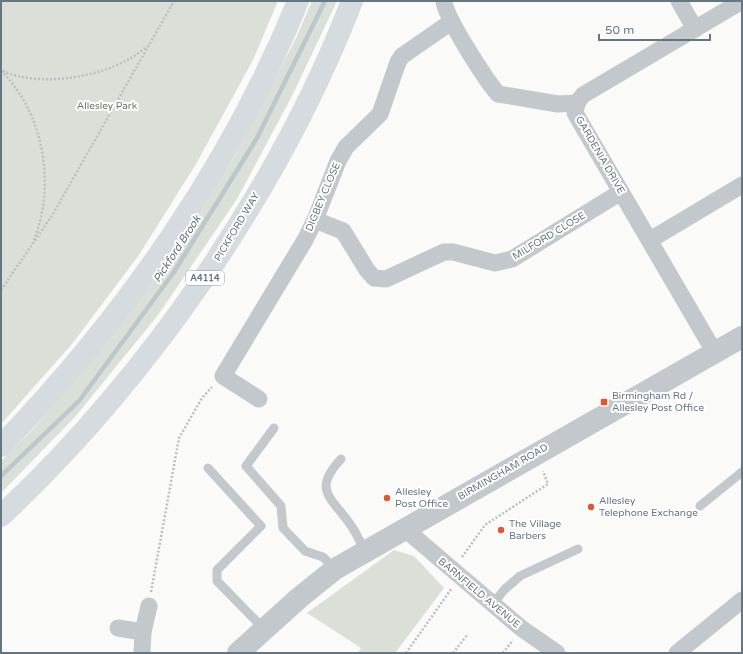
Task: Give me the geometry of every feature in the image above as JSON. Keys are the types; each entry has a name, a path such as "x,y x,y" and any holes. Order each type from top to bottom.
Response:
{"highway":[{"path":"1,446 54,389 93,342 160,252 224,150 264,75 298,1"},
{"name":"PICKFORD WAY","path":"1,516 85,430 140,363 219,258 286,142 312,91 352,1"}],"street":[{"path":"444,1 444,8 451,22 498,94 558,104 577,104"},
{"path":"679,1 695,29"},
{"name":"GARDENIA DRIVE","path":"715,353 576,113 577,104 583,96 742,2"},
{"name":"DIGBEY CLOSE","path":"223,376 315,220 338,161 346,147 380,114 398,62 402,56 451,22"},
{"path":"650,240 742,185"},
{"name":"MILFORD CLOSE","path":"315,220 343,231 367,270 374,278 386,279 444,252 452,252 495,263 512,259 621,192"},
{"name":"BIRMINGHAM ROAD","path":"238,653 335,569 535,454 742,338"},
{"path":"223,376 259,399"},
{"name":"BARNFIELD AVENUE","path":"405,529 521,628 557,653"},
{"path":"677,653 742,600"},
{"path":"142,653 143,632 148,606"},
{"path":"118,628 143,632"}],"lane":[{"path":"274,428 246,466 281,506 283,528 305,550 323,557 335,569"},
{"path":"341,459 331,470 326,479 327,492 331,501 351,524 365,551"},
{"path":"208,468 261,526 217,570 217,581 264,629"},
{"path":"700,506 742,472"},
{"path":"493,604 504,590 520,576 578,548"}],"path":[{"path":"1,290 53,214 174,1"},
{"path":"1,71 28,79 50,79 85,75 100,72 139,54 150,43"},
{"path":"1,71 12,83 28,106 36,125 41,145 45,192 37,231 31,246"},
{"path":"148,606 179,438 202,398 223,376"},
{"path":"406,653 452,590 459,562 485,525 548,484 535,454"},
{"path":"453,653 468,634"}],"green space":[{"name":"Allesley Park","path":"1,1 278,1 253,60 196,164 139,255 72,344 1,424"},
{"path":"312,1 337,1 292,96 237,199 158,315 75,417 1,493 1,461 32,430 91,361 175,254 235,156 296,38"},
{"path":"394,550 414,556 444,588 395,653 358,653 361,648 307,613"}],"waterway":[{"name":"Pickford Brook","path":"1,476 79,401 174,272 257,138 325,1"}],"place":[{"name":"Birmingham Rd / Allesley Post Office","path":"604,402"},
{"name":"Allesley Post Office","path":"387,498"},
{"name":"Allesley Telephone Exchange","path":"591,507"},
{"name":"The Village Barbers","path":"501,530"}]}
